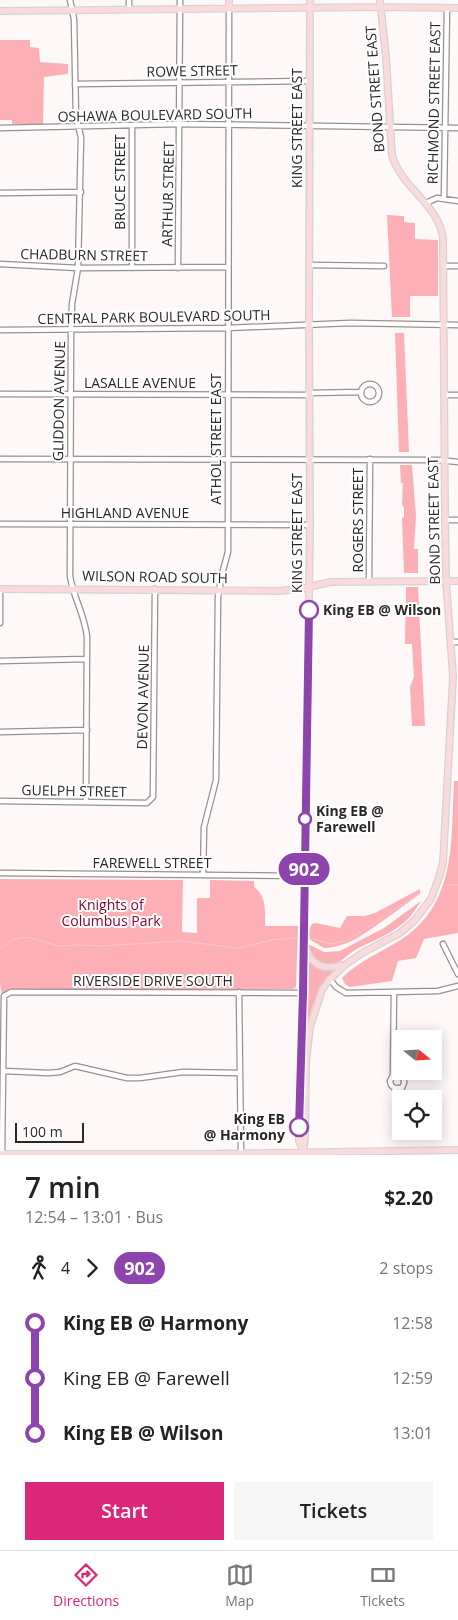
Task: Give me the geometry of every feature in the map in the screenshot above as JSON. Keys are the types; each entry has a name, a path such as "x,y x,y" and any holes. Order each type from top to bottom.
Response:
{"main road":[{"name":"ATHOL STREET EAST","path":"229,0 229,10"},
{"name":"KING STREET EAST","path":"303,1153 299,1141 299,1110 303,993 310,525 310,0"},
{"path":"0,11 229,10 310,8 381,3 458,8"},
{"name":"BOND STREET EAST","path":"303,1153 305,1140 306,1070 310,1027 318,1000 330,979 346,964 400,933 424,909 436,887 443,863 455,698 446,580 444,266 442,230 437,218 401,176 394,163 381,3"},
{"name":"WILSON ROAD SOUTH","path":"0,589 72,588 277,591 330,582 458,581"},
{"path":"303,947 309,960 318,965 327,968 346,964"},
{"path":"1,1154 241,1154 458,1150"}],"street":[{"name":"GLIDDON AVENUE","path":"70,0 74,19 76,118 81,137 78,268 72,304 71,328 70,576 72,588 86,629 86,802"},
{"path":"129,0 129,9"},
{"name":"ARTHUR STREET","path":"178,268 180,0"},
{"name":"RICHMOND STREET EAST","path":"444,200 447,8"},
{"name":"ATHOL STREET EAST","path":"203,875 204,827 216,780 219,590 227,558 228,525 227,124 229,10"},
{"name":"ROWE STREET","path":"75,84 310,80"},
{"name":"OSHAWA BOULEVARD SOUTH","path":"0,128 227,124 458,128"},
{"name":"BRUCE STREET","path":"132,126 132,268"},
{"path":"0,193 81,192"},
{"path":"426,203 438,198 458,200"},
{"name":"CHADBURN STREET","path":"0,264 78,268 228,267"},
{"path":"309,265 384,266"},
{"path":"444,266 458,266"},
{"name":"CENTRAL PARK BOULEVARD SOUTH","path":"0,330 228,328 350,323 458,325"},
{"path":"370,384 377,387 378,398 371,402 365,400 361,392 363,387 370,384"},
{"name":"LASALLE AVENUE","path":"0,394 228,395 361,392"},
{"path":"444,395 458,395"},
{"path":"0,459 370,459 445,460 458,462"},
{"name":"ROGERS STREET","path":"369,581 370,459"},
{"path":"445,520 458,520"},
{"name":"HIGHLAND AVENUE","path":"0,524 310,525"},
{"path":"0,589 0,623"},
{"name":"DEVON AVENUE","path":"147,804 153,797 155,589"},
{"path":"451,642 458,642"},
{"path":"0,661 87,659"},
{"path":"0,732 87,730"},
{"name":"GUELPH STREET","path":"0,801 147,804"},
{"name":"FAREWELL STREET","path":"0,873 304,876"},
{"path":"443,944 458,974"},
{"path":"330,979 336,987 346,993 438,991 458,986"},
{"name":"RIVERSIDE DRIVE SOUTH","path":"4,1071 4,996 11,992 303,993"},
{"path":"239,992 241,1154"},
{"path":"394,992 394,1030"},
{"path":"1,1154 2,1081 4,1071 48,1073 60,1072 75,1066 127,1078 183,1072 240,1072"}],"green space":[{"path":"0,40 30,40 30,47 39,48 40,62 68,64 68,74 44,77 43,124 12,124 12,120 0,120"},
{"path":"387,215 404,216 404,222 415,223 415,239 438,240 438,296 410,296 410,317 392,317"},
{"path":"395,333 404,333 409,452 399,452"},
{"path":"400,465 412,465 416,516 414,549 418,549 418,573 404,573 402,518 404,517 404,508 402,504 403,483 401,483"},
{"path":"406,587 418,587 425,726 412,726 410,687 414,677 412,644 405,644"},
{"path":"454,781 458,781 458,933 424,939 416,958 398,961 392,981 350,987 345,984 342,978 358,965 409,934 425,919 436,902 444,884 448,864"},
{"name":"Knights of Columbus Park","path":"0,879 183,880 182,932 197,933 197,898 210,898 210,880 254,881 254,887 263,900 265,926 298,926 296,987 293,989 12,989 2,995 0,984"},
{"path":"420,889 420,894 370,930 349,942 324,948 309,939 309,930 312,924 316,923 340,928 347,916 365,916 375,913"},
{"path":"421,901 410,917 398,928 355,950 339,962 326,964 318,960 311,953 308,944 324,952 340,951 384,928"},
{"path":"307,962 326,971 334,970 316,999 305,1032"}],"waterway":[{"path":"447,885 458,885"},
{"path":"306,937 331,944 348,940 422,892"},
{"path":"0,949 14,939 27,937 58,946 101,946 181,941 238,948 272,940 302,937"}],"bus line":[{"name":"902","path":"299,1127 309,610"}],"place":[{"name":"King EB @ Wilson","path":"309,610"},
{"name":"King EB @ Farewell","path":"305,819"},
{"name":"King EB @ Harmony","path":"299,1127"}]}
